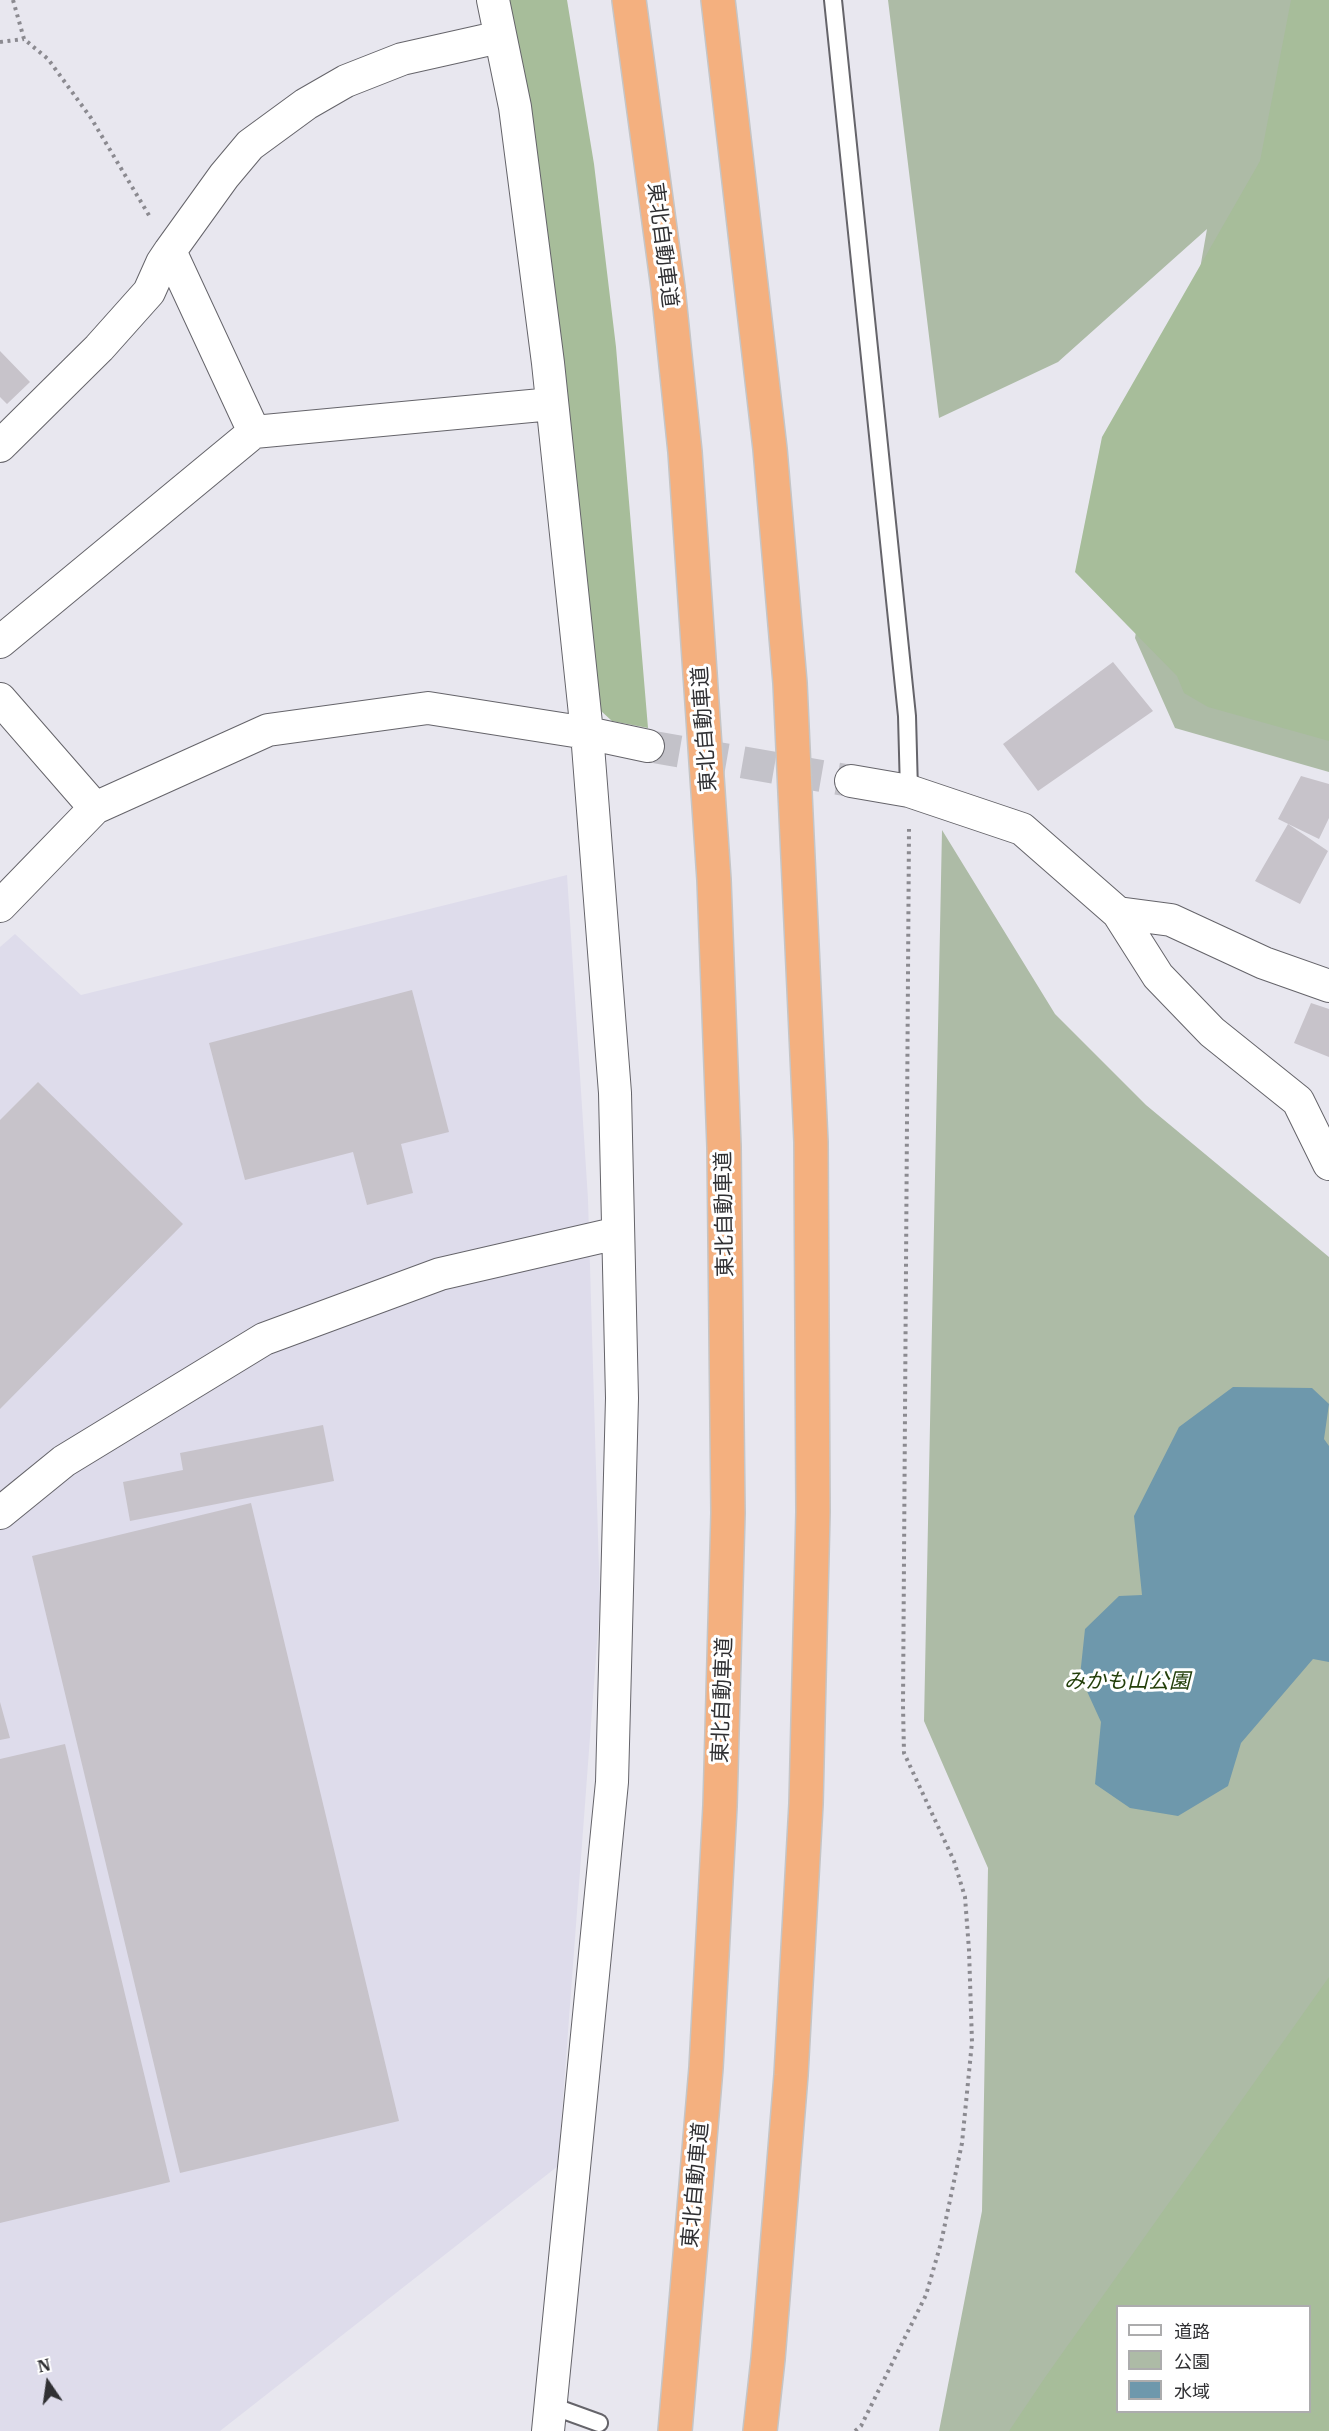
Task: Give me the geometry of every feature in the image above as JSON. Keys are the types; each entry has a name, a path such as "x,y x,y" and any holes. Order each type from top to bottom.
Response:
{"highway":[{"path":"617,0 638,67"},
{"name":"東北自動車道","path":"629,0 668,288 685,452 714,869 724,1147 728,1513 720,1806 706,2068 675,2431"},
{"path":"718,0 770,449 789,672 811,1142 813,1512 806,1804 791,2074 760,2431"}],"street":[{"path":"493,0 515,107 552,404 588,733 615,1093 622,1398 612,1782 550,2419"},
{"path":"0,446 99,348 149,292 170,251 224,176 250,145 306,104 346,81 402,59 500,37"},
{"path":"170,251 254,432"},
{"path":"0,642 254,432 552,404"},
{"path":"0,699 95,808"},
{"path":"0,906 95,808 268,730 428,708 588,733 648,746"},
{"path":"851,781 909,791 1022,829 1118,913 1158,976 1212,1032 1298,1101 1329,1164"},
{"path":"1118,913 1171,920 1264,963 1329,986"},
{"path":"0,1513 64,1461 264,1339 440,1274 618,1233"}],"lane":[{"path":"833,0 907,716 909,791"},
{"path":"550,2419 599,2423"}],"path":[{"path":"14,0 24,39 48,59 91,118 170,251"},
{"path":"0,42 24,39"},
{"path":"855,2431 861,2426 926,2295 941,2243 962,2143 972,2042 965,1897 954,1861 904,1753 909,791"}],"shaded area":[{"path":"567,875 588,1199 600,1603 558,2166 220,2431 0,2431 0,947 15,934 81,995"}],"green space":[{"path":"505,0 567,0 594,164 616,347 648,728 612,721 589,700"},
{"path":"888,0 1329,0 1329,772 1175,728 1135,638 1207,229 1058,362 939,418"},
{"path":"1291,0 1329,0 1329,741 1208,707 1184,693 1177,676 1075,572 1102,437 1260,161"},
{"name":"みかも山公園","path":"942,830 1055,1014 1146,1105 1329,1257 1329,2431 939,2431 982,2211 988,1868 924,1721"},
{"path":"1329,1977 1329,2431 1009,2431 1046,2376"}],"water":[{"path":"1233,1387 1312,1388 1329,1404 1324,1439 1329,1446 1329,1662 1313,1659 1241,1743 1228,1786 1178,1816 1130,1808 1095,1784 1101,1722 1080,1676 1085,1629 1119,1596 1142,1595 1134,1516 1179,1427"}],"building":[{"path":"0,351 30,382 7,404 0,397"},
{"path":"1113,662 1153,711 1038,791 1003,744"},
{"path":"1301,776 1329,784 1329,818 1319,839 1278,819"},
{"path":"1288,824 1328,851 1300,904 1255,881"},
{"path":"412,990 449,1132 401,1144 413,1193 367,1205 353,1152 245,1180 209,1043"},
{"path":"1311,1003 1329,1009 1329,1057 1294,1043"},
{"path":"38,1082 183,1224 0,1409 0,1120"},
{"path":"323,1425 334,1481 130,1521 123,1482 183,1470 180,1453"},
{"path":"251,1503 399,2121 180,2173 32,1556"},
{"path":"0,1702 10,1738 0,1740"},
{"path":"65,1744 170,2182 0,2223 0,1759"}],"tunnel":[{"path":"648,746 851,781"}]}
